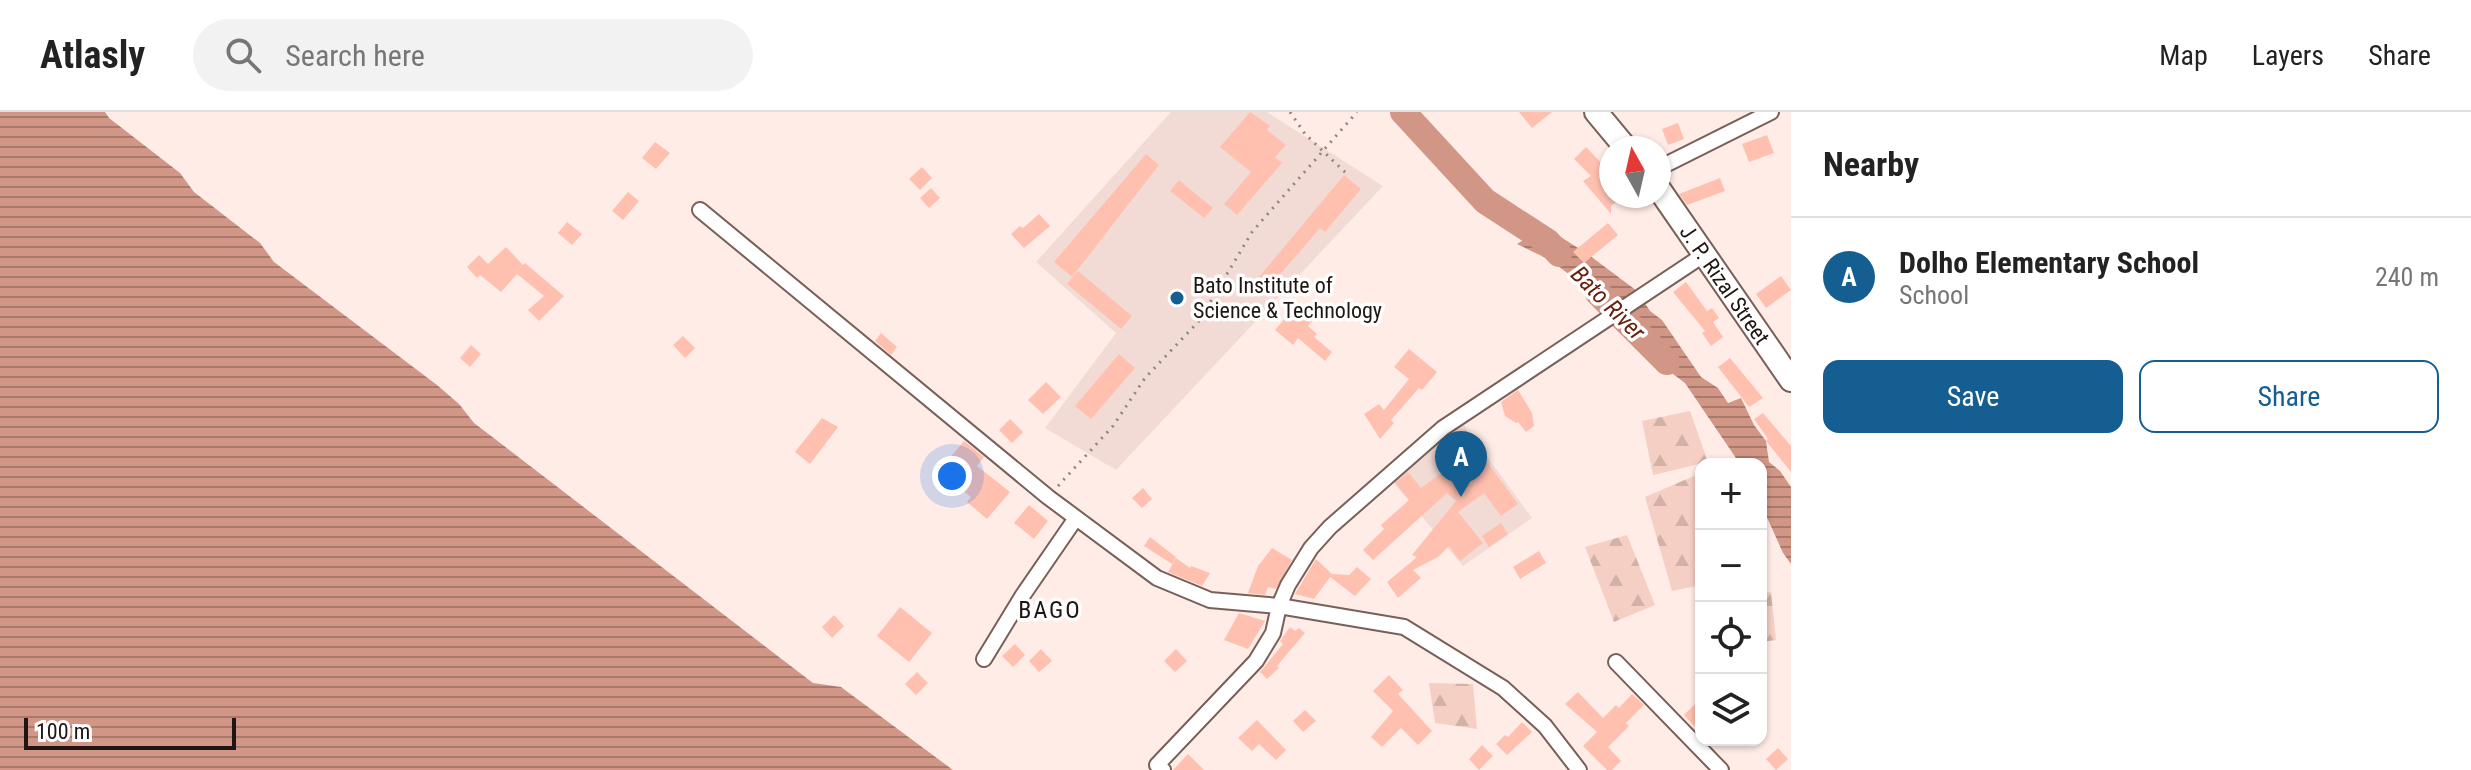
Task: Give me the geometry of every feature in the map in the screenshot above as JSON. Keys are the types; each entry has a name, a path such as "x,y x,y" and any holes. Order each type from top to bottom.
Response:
{"main road":[{"path":"1596,112 1616,136"},
{"name":"J. P. Rizal Street","path":"1671,206 1791,380"}],"street":[{"path":"1671,162 1771,112"},
{"path":"700,210 1048,497 1157,578 1210,600 1279,606 1404,627 1503,688 1545,726 1579,770"},
{"path":"1163,770 1157,765 1256,661 1273,633 1288,585 1311,548 1330,527 1443,428 1705,254"},
{"path":"984,659 1076,518"},
{"path":"1616,662 1721,770"}],"path":[{"path":"1290,112 1305,134 1347,174"},
{"path":"1048,497 1113,426 1145,378 1199,321 1252,232 1357,112"}],"shaded area":[{"name":"Bato Institute of Science & Technology","path":"1171,112 1267,112 1383,186 1116,470 1045,428 1116,333 1036,262"},
{"path":"1460,420 1532,518 1463,566 1389,477"}],"green space":[{"path":"1690,411 1707,458 1695,458 1695,465 1653,475 1642,421"},
{"path":"1695,476 1695,586 1672,591 1645,497"},
{"path":"1627,535 1655,605 1614,622 1585,547"},
{"path":"1767,592 1771,592 1776,640 1767,641 1767,602"},
{"path":"1429,683 1473,684 1477,729 1435,723"}],"water":[{"path":"0,112 105,112 180,173 194,192 260,243 274,262 437,385 459,404 474,423 813,683 841,687 953,770 0,770"},
{"path":"1545,227 1589,255 1637,291 1650,311 1662,320 1701,377 1718,388 1728,403 1741,398 1766,441 1769,462 1791,487 1791,564 1767,517 1767,458 1736,458 1685,383 1673,374 1660,354 1648,345 1627,318 1550,260 1517,244"}],"building":[{"path":"1250,112 1270,126 1267,130 1286,145 1275,157 1282,163 1237,215 1224,204 1251,172 1220,147"},
{"path":"1519,112 1552,112 1532,128"},
{"path":"1678,123 1684,139 1671,144 1671,136 1665,136 1662,129"},
{"path":"1767,135 1774,153 1749,162 1742,144"},
{"path":"655,142 670,153 656,169 642,158"},
{"path":"1586,147 1599,161 1599,200 1583,181 1591,176 1574,159"},
{"path":"1146,154 1159,165 1072,277 1054,262"},
{"path":"922,167 932,178 920,190 909,179"},
{"path":"1344,175 1361,189 1325,232 1320,228 1270,286 1259,277"},
{"path":"1720,178 1725,191 1687,205 1679,194"},
{"path":"1179,180 1213,208 1204,218 1170,191"},
{"path":"931,188 940,198 929,208 920,198"},
{"path":"628,192 639,201 623,220 612,211"},
{"path":"1039,214 1050,226 1024,248 1011,234"},
{"path":"567,222 582,234 572,245 558,233"},
{"path":"1608,223 1618,235 1584,263 1573,252"},
{"path":"506,247 523,265 525,263 564,296 539,321 528,310 544,296 517,274 501,292 480,275 477,278 467,267 479,255 488,264"},
{"path":"1078,271 1132,316 1121,329 1067,284"},
{"path":"1781,276 1791,290 1766,308 1756,294"},
{"path":"1686,282 1707,311 1712,308 1719,318 1713,322 1723,337 1711,346 1702,333 1705,331 1673,292"},
{"path":"1299,302 1316,317 1308,326 1317,334 1314,337 1332,352 1325,361 1298,338 1293,345 1275,330"},
{"path":"881,333 897,347 891,355 875,341"},
{"path":"683,336 695,348 685,358 673,345"},
{"path":"471,345 481,354 470,367 460,358"},
{"path":"1409,349 1437,372 1391,420 1394,423 1380,439 1364,414 1379,404 1384,410 1409,379 1394,367"},
{"path":"1119,354 1135,368 1091,419 1075,406"},
{"path":"1730,358 1763,398 1749,407 1718,367"},
{"path":"1046,382 1061,397 1043,414 1028,400"},
{"path":"1518,390 1532,413 1534,426 1526,432 1518,422 1505,416 1501,402"},
{"path":"1763,413 1791,446 1791,472 1766,441 1768,439 1754,419"},
{"path":"822,418 838,427 810,464 795,452"},
{"path":"1010,419 1023,432 1012,443 999,430"},
{"path":"1456,431 1479,451 1518,504 1501,516 1484,493 1458,512 1483,543 1460,561 1449,546 1438,557 1413,570 1421,578 1398,598 1387,582 1417,557 1412,555 1456,501 1447,493 1373,560 1363,550 1384,529 1381,525 1409,500 1395,483 1408,472 1421,488 1462,458 1444,440"},
{"path":"964,441 984,457 977,466 1010,492 987,519 967,502 971,497 939,471"},
{"path":"1143,488 1152,499 1142,508 1132,498"},
{"path":"1029,505 1048,521 1034,539 1014,523"},
{"path":"1501,523 1508,534 1489,547 1482,536"},
{"path":"1150,537 1176,557 1172,564 1144,546"},
{"path":"1272,548 1292,560 1276,589 1268,587 1265,595 1248,593 1258,566"},
{"path":"1539,551 1546,563 1520,579 1513,567"},
{"path":"1176,558 1190,568 1210,573 1202,586 1168,572"},
{"path":"1316,559 1332,574 1349,575 1357,567 1371,579 1355,596 1330,577 1314,599 1295,594"},
{"path":"900,607 932,633 909,662 877,636"},
{"path":"1239,613 1265,621 1248,649 1224,640"},
{"path":"834,615 844,626 832,638 822,627"},
{"path":"1290,627 1295,631 1299,628 1305,633 1267,679 1260,672 1283,644 1280,641"},
{"path":"1015,644 1025,655 1013,667 1002,656"},
{"path":"1041,649 1052,661 1039,672 1029,661"},
{"path":"1176,649 1187,661 1175,672 1164,661"},
{"path":"917,672 928,683 916,695 905,684"},
{"path":"1389,675 1403,690 1398,694 1432,731 1418,745 1401,728 1382,747 1371,737 1393,711 1373,691"},
{"path":"1578,692 1603,718 1616,705 1619,708 1632,694 1644,705 1608,747 1621,761 1612,770 1607,770 1583,746 1597,732 1565,704"},
{"path":"1695,704 1694,726 1684,715"},
{"path":"1305,710 1316,721 1303,732 1293,721"},
{"path":"1257,720 1286,750 1276,760 1259,744 1252,751 1238,738"},
{"path":"1522,722 1532,732 1507,755 1496,744 1505,735 1508,737"},
{"path":"1482,745 1493,756 1479,770 1469,759"},
{"path":"1778,748 1788,759 1776,770 1766,759"},
{"path":"1188,754 1204,770 1173,770"}],"waterway":[{"name":"Bato River","path":"1403,112 1485,201 1548,242 1559,254"},
{"name":"Bato River","path":"1598,293 1667,362"}],"place":[{"name":"Bato Institute of Science & Technology","path":"1177,298"},
{"name":"Dolho Elementary School","path":"1461,497"}],"district":[{"name":"BAGO","path":"1050,610"}]}
